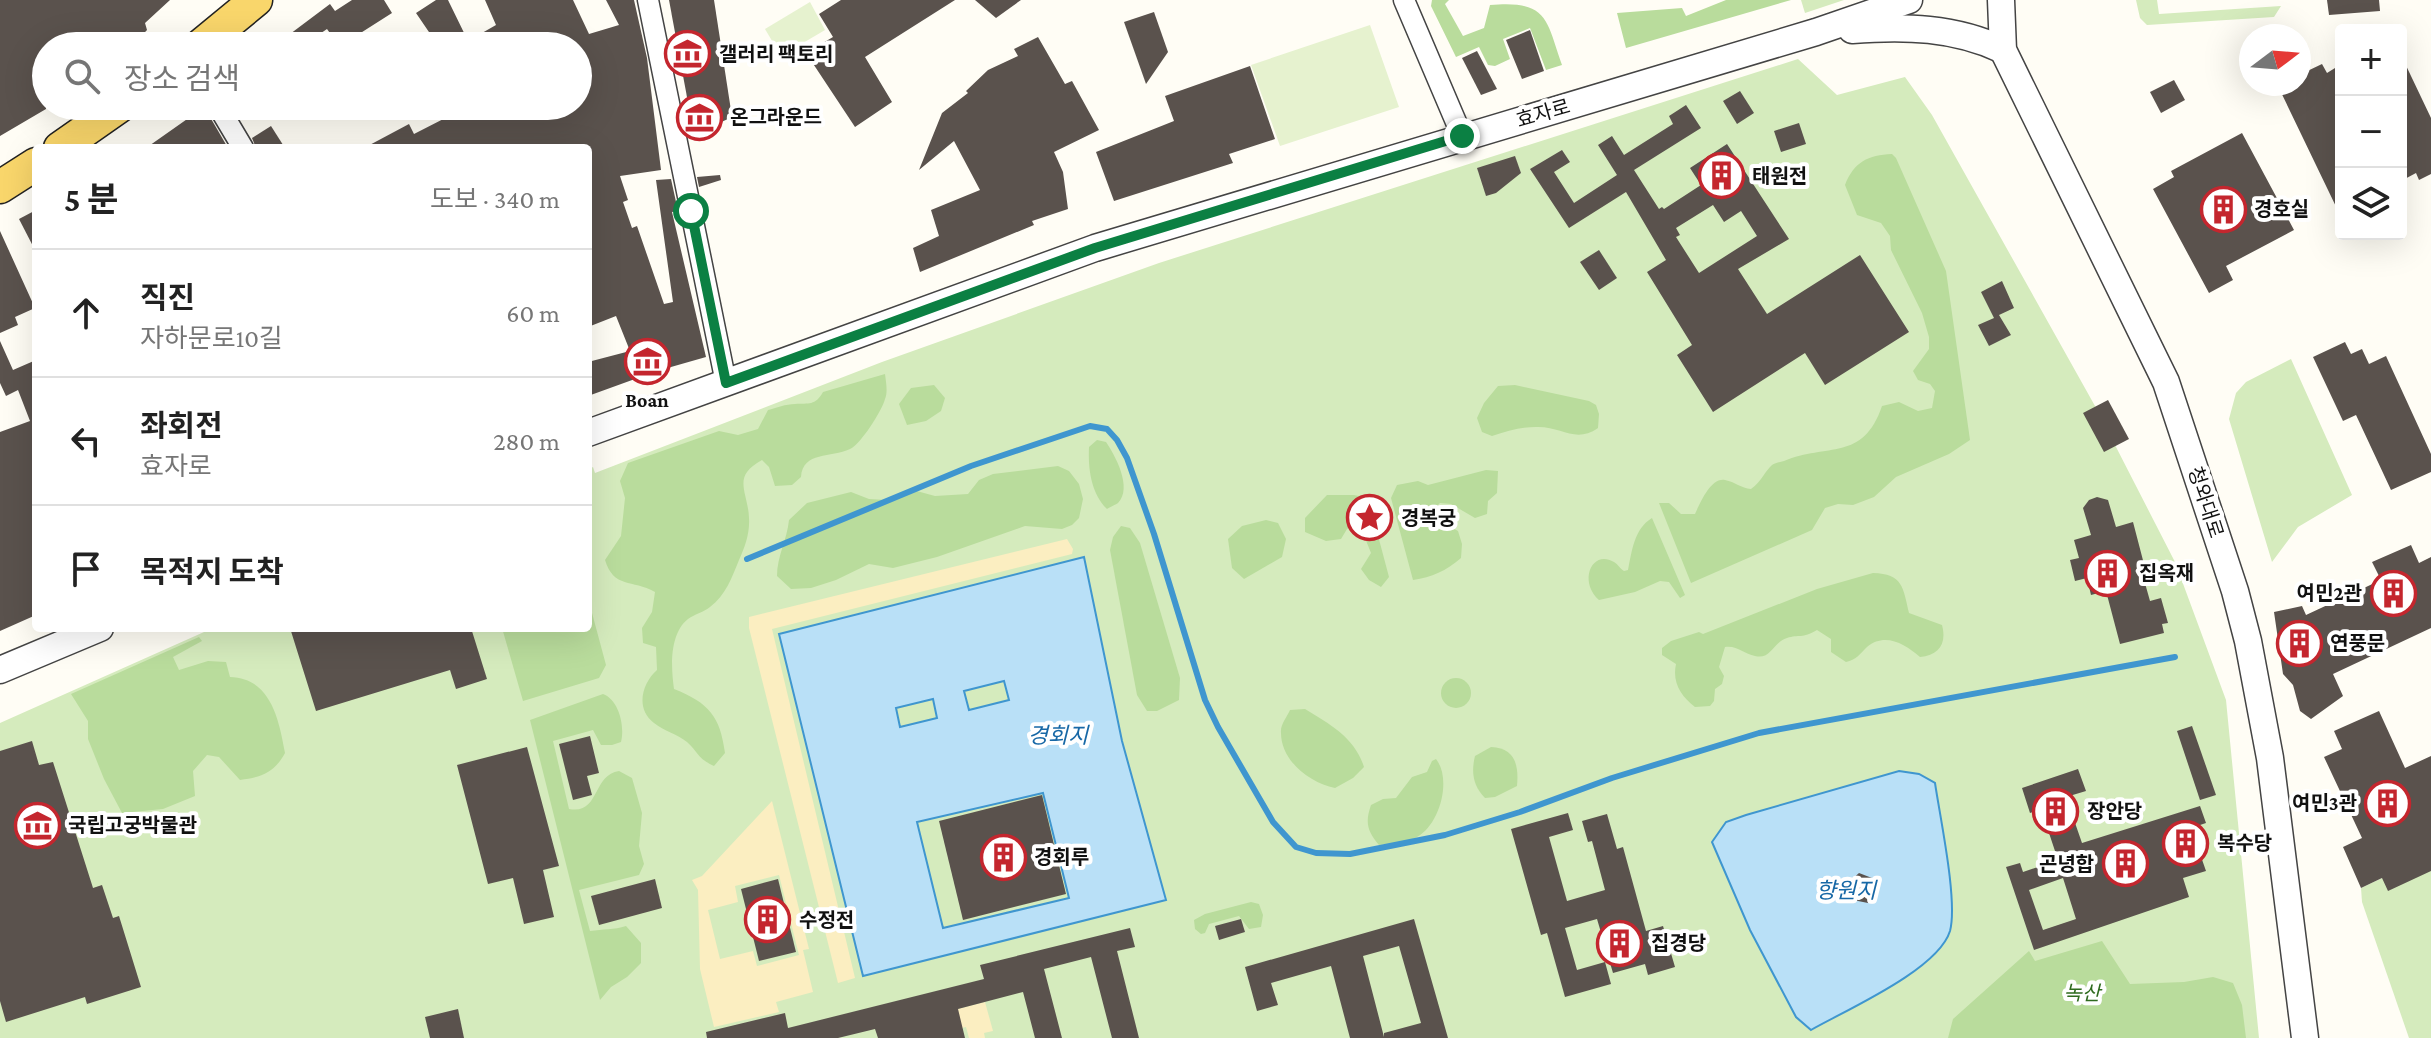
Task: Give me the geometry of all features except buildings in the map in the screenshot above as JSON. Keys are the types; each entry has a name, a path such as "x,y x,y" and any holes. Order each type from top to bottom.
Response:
{"main road":[{"path":"217,32 256,0"},
{"path":"66,144 100,120"},
{"path":"0,187 32,167"}],"street":[{"path":"648,0 726,383"},
{"path":"1404,0 1462,136"},
{"path":"1816,32 1874,0"},
{"name":"효자로","path":"592,432 1095,248 1816,32 1909,0"},
{"name":"청와대로","path":"2001,0 2003,50 2166,382 2235,591 2248,641 2270,758 2305,1038"},
{"path":"1816,32 1885,27 1938,30 1982,40 2003,50"},
{"path":"226,120 241,144"},
{"path":"0,670 90,632"}],"green space":[{"path":"1432,0 1449,0 1445,4 1463,36 1484,28 1490,5 1509,4 1534,10 1547,24 1562,65 1546,70 1530,28 1503,39 1510,59 1495,66 1488,65 1479,47 1456,57 1431,6"},
{"path":"1726,0 1791,0 1626,48 1617,13 1682,8 1686,16"},
{"path":"1801,0 1844,0 1805,13"},
{"path":"2136,0 2157,0 2159,14 2281,6 2274,17 2147,25 2140,18"},
{"path":"810,2 825,30 781,56 765,29"},
{"path":"1370,25 1399,107 1280,146 1251,65"},
{"name":"경복궁","path":"1798,59 1837,95 1905,77 1932,115 2095,406 2175,562 2226,700 2259,1038 0,1038 0,723 204,632 592,632 592,468 595,473 882,362 1159,263"},
{"path":"1892,154 1946,271 1970,440 1949,454 1896,477 1874,497 1853,505 1838,504 1825,508 1812,530 1691,583 1659,503 1669,503 1681,514 1695,514 1715,482 1729,481 1751,489 1775,464 1854,443 1865,436 1882,406 1899,402 1918,411 1932,408 1935,391 1930,384 1918,380 1913,371 1929,349 1922,313 1891,250 1890,236 1881,223 1857,215 1845,185 1863,161"},
{"path":"2291,359 2352,495 2298,527 2272,562 2229,419 2236,393 2246,382"},
{"path":"885,374 883,404 870,427 850,449 812,459 792,485 775,486 769,467 762,460 747,472 744,485 749,524 747,540 731,579 710,607 682,625 674,642 674,689 711,712 720,729 725,753 714,766 701,758 683,739 654,723 644,711 644,689 657,670 656,647 643,643 642,628 652,612 655,592 619,579 613,575 605,560 621,536 625,498 620,481 628,463 719,431 738,435 758,429 768,410 811,403 823,392"},
{"path":"934,385 945,398 941,411 926,421 907,425 899,404 911,388"},
{"path":"1515,385 1589,401 1596,405 1599,414 1598,428 1582,434 1545,427 1492,436 1482,432 1477,418 1484,403 1498,386"},
{"path":"1097,440 1106,442 1110,448 1123,481 1122,497 1107,509 1097,496 1090,472 1089,447"},
{"path":"1058,466 1069,471 1079,484 1083,499 1079,518 1062,529 1025,526 937,557 893,568 869,564 811,588 791,589 777,576 789,520 807,503 851,492 869,499 886,500 913,490 935,496 968,494 979,480 993,474"},
{"path":"1486,470 1498,471 1497,493 1488,501 1487,514 1475,518 1451,504 1440,503 1433,510 1432,523 1437,528 1449,526 1458,531 1462,544 1461,558 1438,573 1413,580 1391,498 1397,485 1418,481 1428,485"},
{"path":"1327,495 1368,498 1389,577 1381,587 1369,580 1361,569 1371,553 1357,523 1347,529 1341,539 1326,541 1305,532 1305,518"},
{"path":"1652,518 1685,595 1680,598 1669,582 1660,581 1635,592 1599,600 1589,584 1590,569 1594,563 1606,559 1624,571 1628,570 1638,534"},
{"path":"1266,520 1278,523 1286,539 1282,557 1244,579 1232,568 1228,539 1242,526"},
{"path":"1121,526 1130,528 1140,543 1180,678 1179,700 1157,711 1147,711 1137,695 1110,550 1113,537"},
{"path":"1873,573 1896,579 1909,613 1942,625 1943,638 1937,651 1920,657 1901,644 1881,640 1846,662 1831,652 1831,639 1817,630 1782,640 1760,657 1725,647 1719,667 1724,676 1722,684 1715,689 1714,701 1710,706 1695,707 1679,688 1675,677 1676,664 1662,655 1662,648 1671,641 1699,632 1703,634 1817,589"},
{"path":"592,613 606,665 599,678 523,701 503,632 592,632"},
{"path":"199,637 202,641 173,657 179,670 208,661 226,662 230,677 255,685 271,703 285,753 267,773 240,780 219,757 207,755 193,771 195,796 163,809 122,813 88,739 88,721 71,694"},
{"path":"1456,678 1467,682 1471,693 1467,704 1456,708 1445,704 1441,693 1445,682"},
{"path":"603,694 609,697 620,714 621,742 601,745 593,730 553,741 569,809 586,806 604,779 619,771 632,778 642,813 639,846 644,864 639,875 579,890 590,931 626,926 641,943 641,963 600,1000 530,720"},
{"path":"1305,709 1348,740 1364,767 1353,778 1335,788 1307,776 1291,761 1282,743 1282,727 1290,710"},
{"path":"1491,747 1505,751 1514,759 1517,786 1495,797 1485,798 1476,784 1474,762 1475,756"},
{"path":"1436,759 1441,768 1443,789 1432,823 1413,839 1379,845 1368,826 1371,805 1383,799 1396,798 1412,777 1427,772"},
{"path":"2431,855 2431,1038 2409,1038 2362,902 2361,888"},
{"path":"1251,902 1259,904 1263,915 1261,927 1249,929 1239,916 1209,924 1205,933 1201,934 1195,929 1194,920 1205,914"},
{"name":"녹산","path":"2102,941 2130,984 2184,982 2213,977 2233,983 2242,1005 2246,1038 1948,1038 1953,1019 2029,951 2035,961"}],"sand":[{"path":"1067,539 1073,549 1072,554 772,629 855,978 838,983 749,628 749,617"},
{"path":"772,801 809,949 803,950 813,992 776,1002 779,1012 714,1027 700,969 698,890 692,880 702,876","holes":["779,875 799,955 757,966 753,951 720,959 708,910 738,902 735,886"]},
{"path":"985,1002 993,1031 984,1033 985,1038 969,1038 966,1027 921,1038 891,1026"}],"water":[{"name":"경회지","path":"1084,557 1122,741 1166,900 863,976 779,634","holes":["1004,681 1009,700 969,710 964,691","933,699 937,718 900,727 896,708","1043,793 1069,898 943,928 917,822"]},
{"name":"향원지","path":"1899,771 1919,774 1935,783 1950,880 1950,931 1942,946 1910,974 1811,1030 1796,1017 1750,930 1712,842 1726,822"}],"waterway":[{"path":"747,559 971,466 1090,426 1107,429 1127,458 1205,700 1218,727 1273,822 1296,847 1316,853 1350,854 1445,835 1520,812 1612,778 1759,733 2175,657"}],"place":[{"name":"갤러리 팩토리","path":"688,54"},
{"name":"온그라운드","path":"699,117"},
{"name":"태원전","path":"1721,176"},
{"name":"경호실","path":"2223,209"},
{"name":"Boan","path":"647,361"},
{"name":"경복궁","path":"1370,518"},
{"name":"집옥재","path":"2108,573"},
{"name":"여민2관","path":"2393,593"},
{"name":"연풍문","path":"2299,643"},
{"name":"여민3관","path":"2388,803"},
{"name":"장안당","path":"2056,811"},
{"name":"국립고궁박물관","path":"37,825"},
{"name":"복수당","path":"2186,843"},
{"name":"경회루","path":"1003,857"},
{"name":"곤녕합","path":"2125,864"},
{"name":"수정전","path":"768,920"},
{"name":"집경당","path":"1620,943"}],"route":[{"path":"691,211 726,383 1095,248 1462,136"}]}
